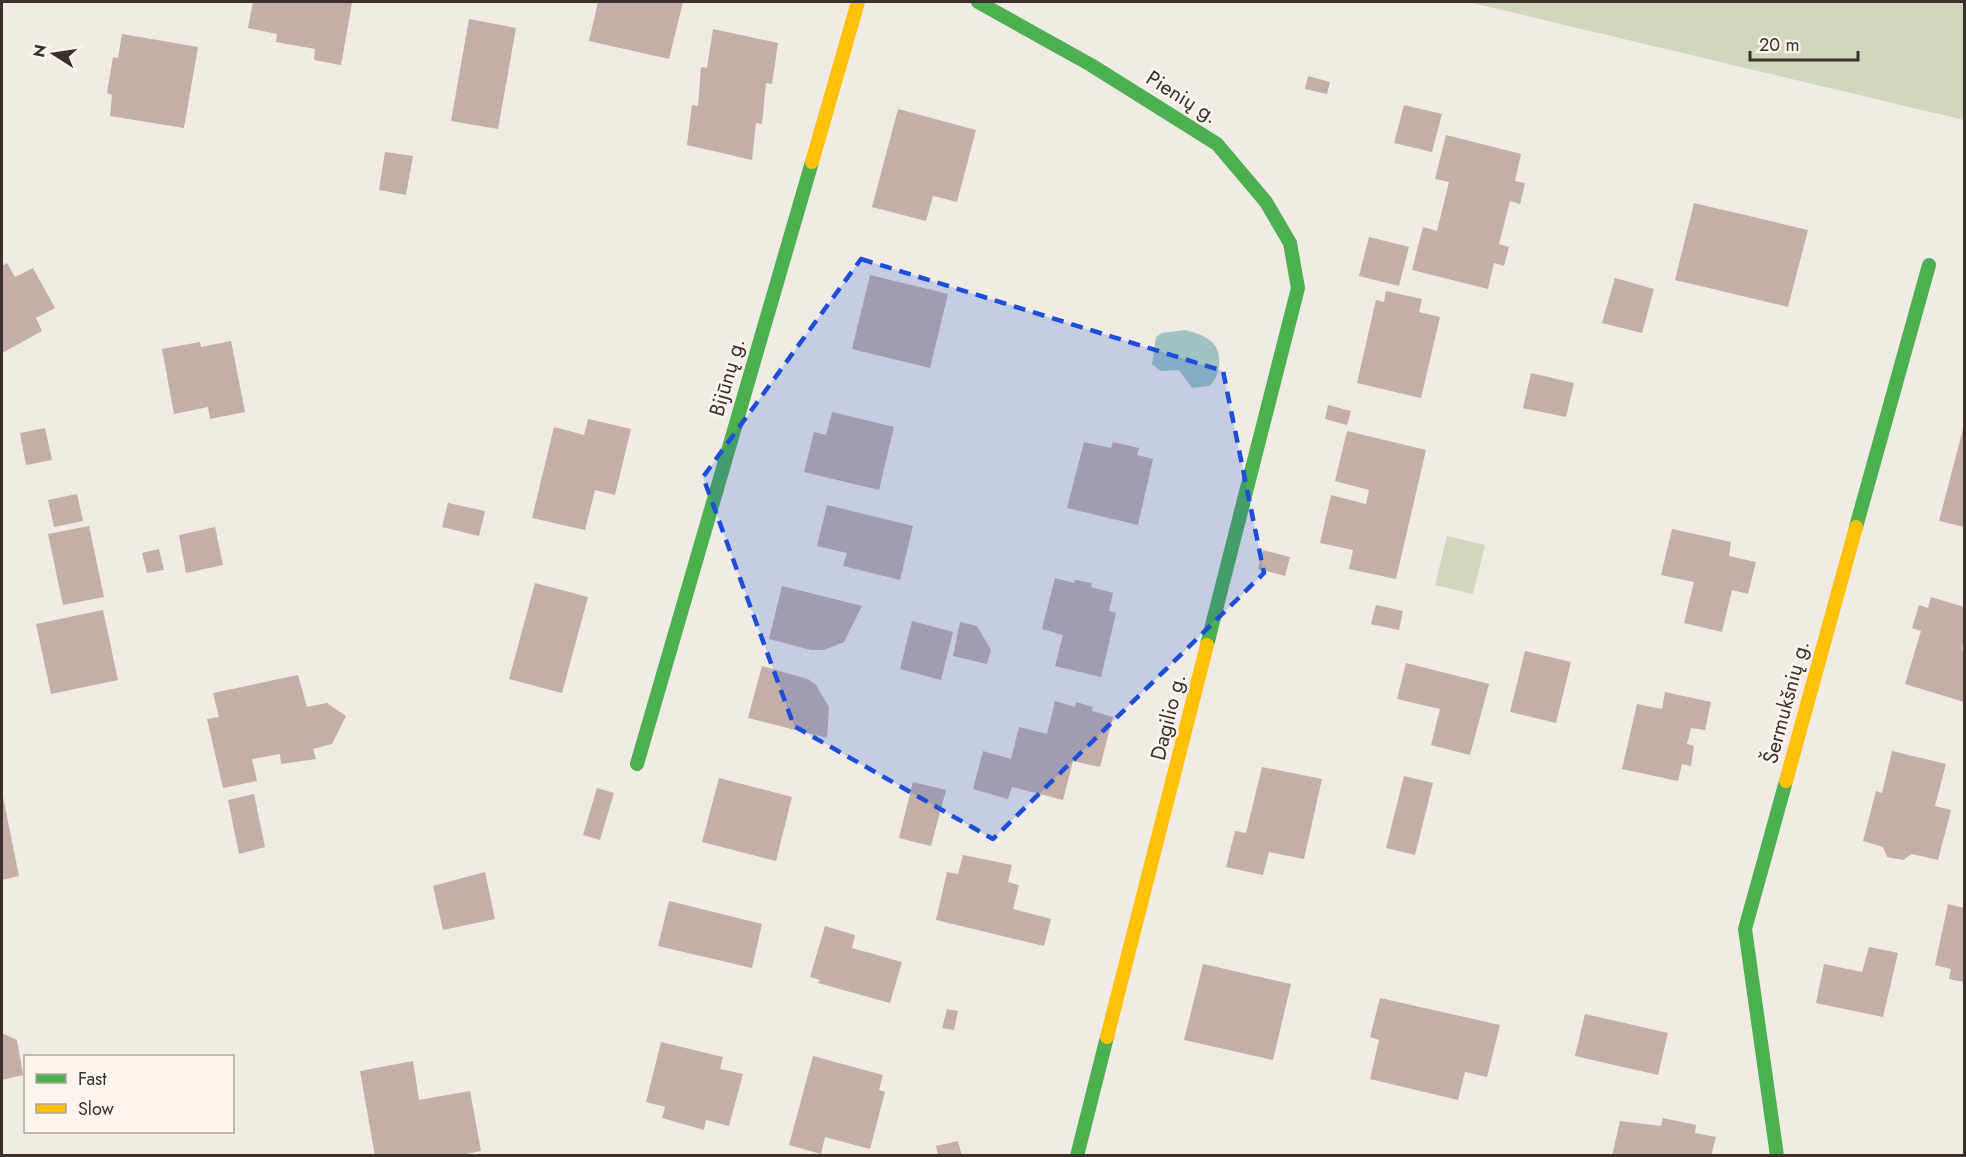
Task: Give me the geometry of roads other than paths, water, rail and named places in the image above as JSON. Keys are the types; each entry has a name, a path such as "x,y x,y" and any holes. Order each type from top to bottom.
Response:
{"street":[{"name":"Bijūnų g.","path":"637,764 858,2"},
{"name":"Pienių g.","path":"978,2 1091,65 1217,144 1266,202 1290,243 1298,288"},
{"name":"Šermukšnių g.","path":"1777,1155 1745,929 1929,265"},
{"name":"Dagilio g.","path":"1077,1155 1298,288"}],"water":[{"path":"1185,330 1205,337 1217,349 1219,369 1217,376 1209,386 1192,388 1179,370 1161,371 1152,364 1156,337 1162,333"}]}
